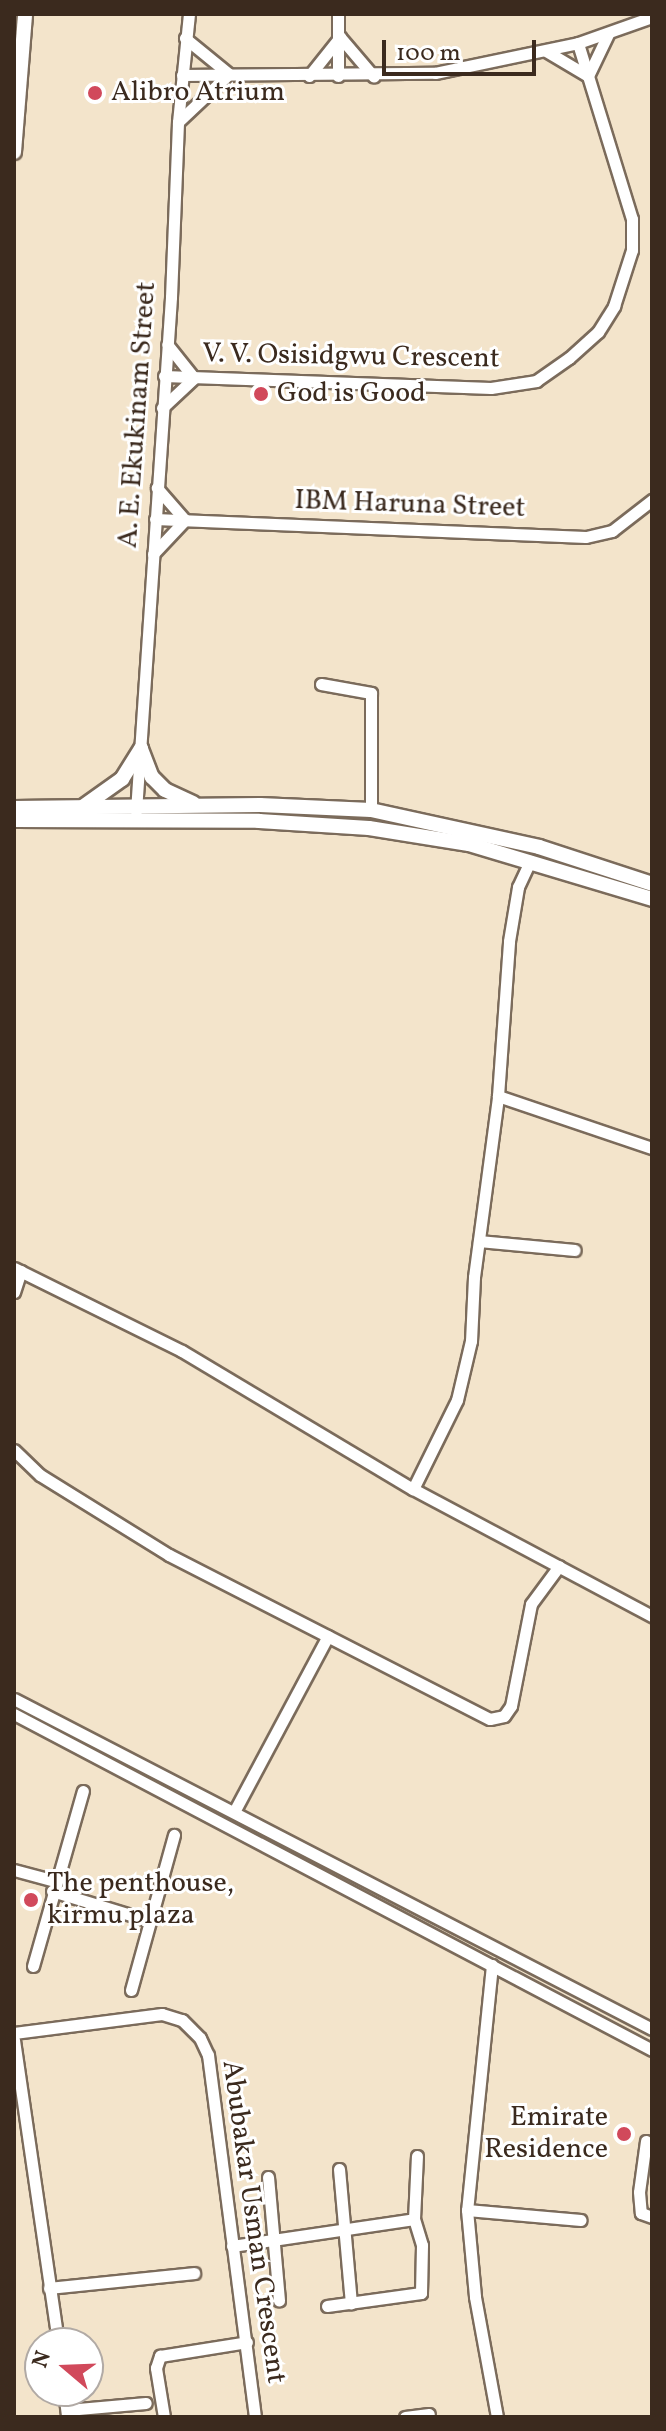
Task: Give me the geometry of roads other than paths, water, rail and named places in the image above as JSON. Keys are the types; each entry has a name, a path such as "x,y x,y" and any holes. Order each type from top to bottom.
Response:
{"main road":[{"path":"14,152 25,14"},
{"path":"141,749 152,777 165,790 200,806"},
{"path":"81,807 122,779 141,749"},
{"path":"14,820 200,806 371,810 539,847 652,884"},
{"path":"14,808 81,807 369,828 469,844 652,899"}],"street":[{"name":"A. E. Ekukinam Street","path":"136,813 167,344 178,122 189,14"},
{"path":"338,14 338,76"},
{"path":"182,75 374,77 435,73 578,43 652,17"},
{"path":"546,51 588,76 608,34"},
{"path":"309,76 340,37"},
{"path":"340,37 374,77"},
{"path":"185,38 229,74"},
{"name":"V. V. Osisidgwu Crescent","path":"164,376 491,388 536,381 569,358 598,332 614,306 632,250 632,219 578,43"},
{"path":"178,122 229,74"},
{"path":"162,408 194,378 167,344"},
{"path":"153,555 185,520 157,488"},
{"name":"IBM Haruna Street","path":"155,519 586,537 612,531 652,500"},
{"path":"321,684 371,693 371,810"},
{"path":"413,1489 457,1400 471,1341 479,1241 498,1096 509,941 518,887 530,861"},
{"path":"498,1096 652,1148"},
{"path":"479,1241 575,1250"},
{"path":"14,1292 18,1270 182,1351 413,1489 652,1616"},
{"path":"14,1450 40,1475 169,1555 497,1719 511,1706 518,1688 531,1604 559,1566"},
{"path":"235,1810 328,1636"},
{"path":"14,1699 235,1810 652,2029"},
{"path":"14,1714 652,2050"},
{"path":"33,1966 53,1886 83,1791"},
{"path":"131,1990 174,1835"},
{"path":"14,1870 150,1921"},
{"path":"492,1965 467,2210 479,2326 497,2417"},
{"name":"Abubakar Usman Crescent","path":"14,2033 162,2014 182,2020 200,2038 208,2055 255,2417"},
{"path":"14,2040 55,2327"},
{"path":"646,2141 639,2192 641,2213 652,2217"},
{"path":"327,2306 421,2293 422,2245 414,2219 417,2156"},
{"path":"339,2169 351,2303"},
{"path":"268,2177 279,2301"},
{"path":"467,2210 581,2220"},
{"path":"232,2246 414,2219"},
{"path":"49,2288 194,2273"},
{"path":"164,2417 156,2368 160,2356 247,2342"},
{"path":"67,2413 146,2403"},
{"path":"405,2417 429,2414"}],"place":[{"name":"Alibro Atrium","path":"95,93"},
{"name":"God is Good","path":"261,394"},
{"name":"The penthouse, kirmu plaza","path":"31,1900"},
{"name":"Emirate Residence","path":"624,2134"}]}
